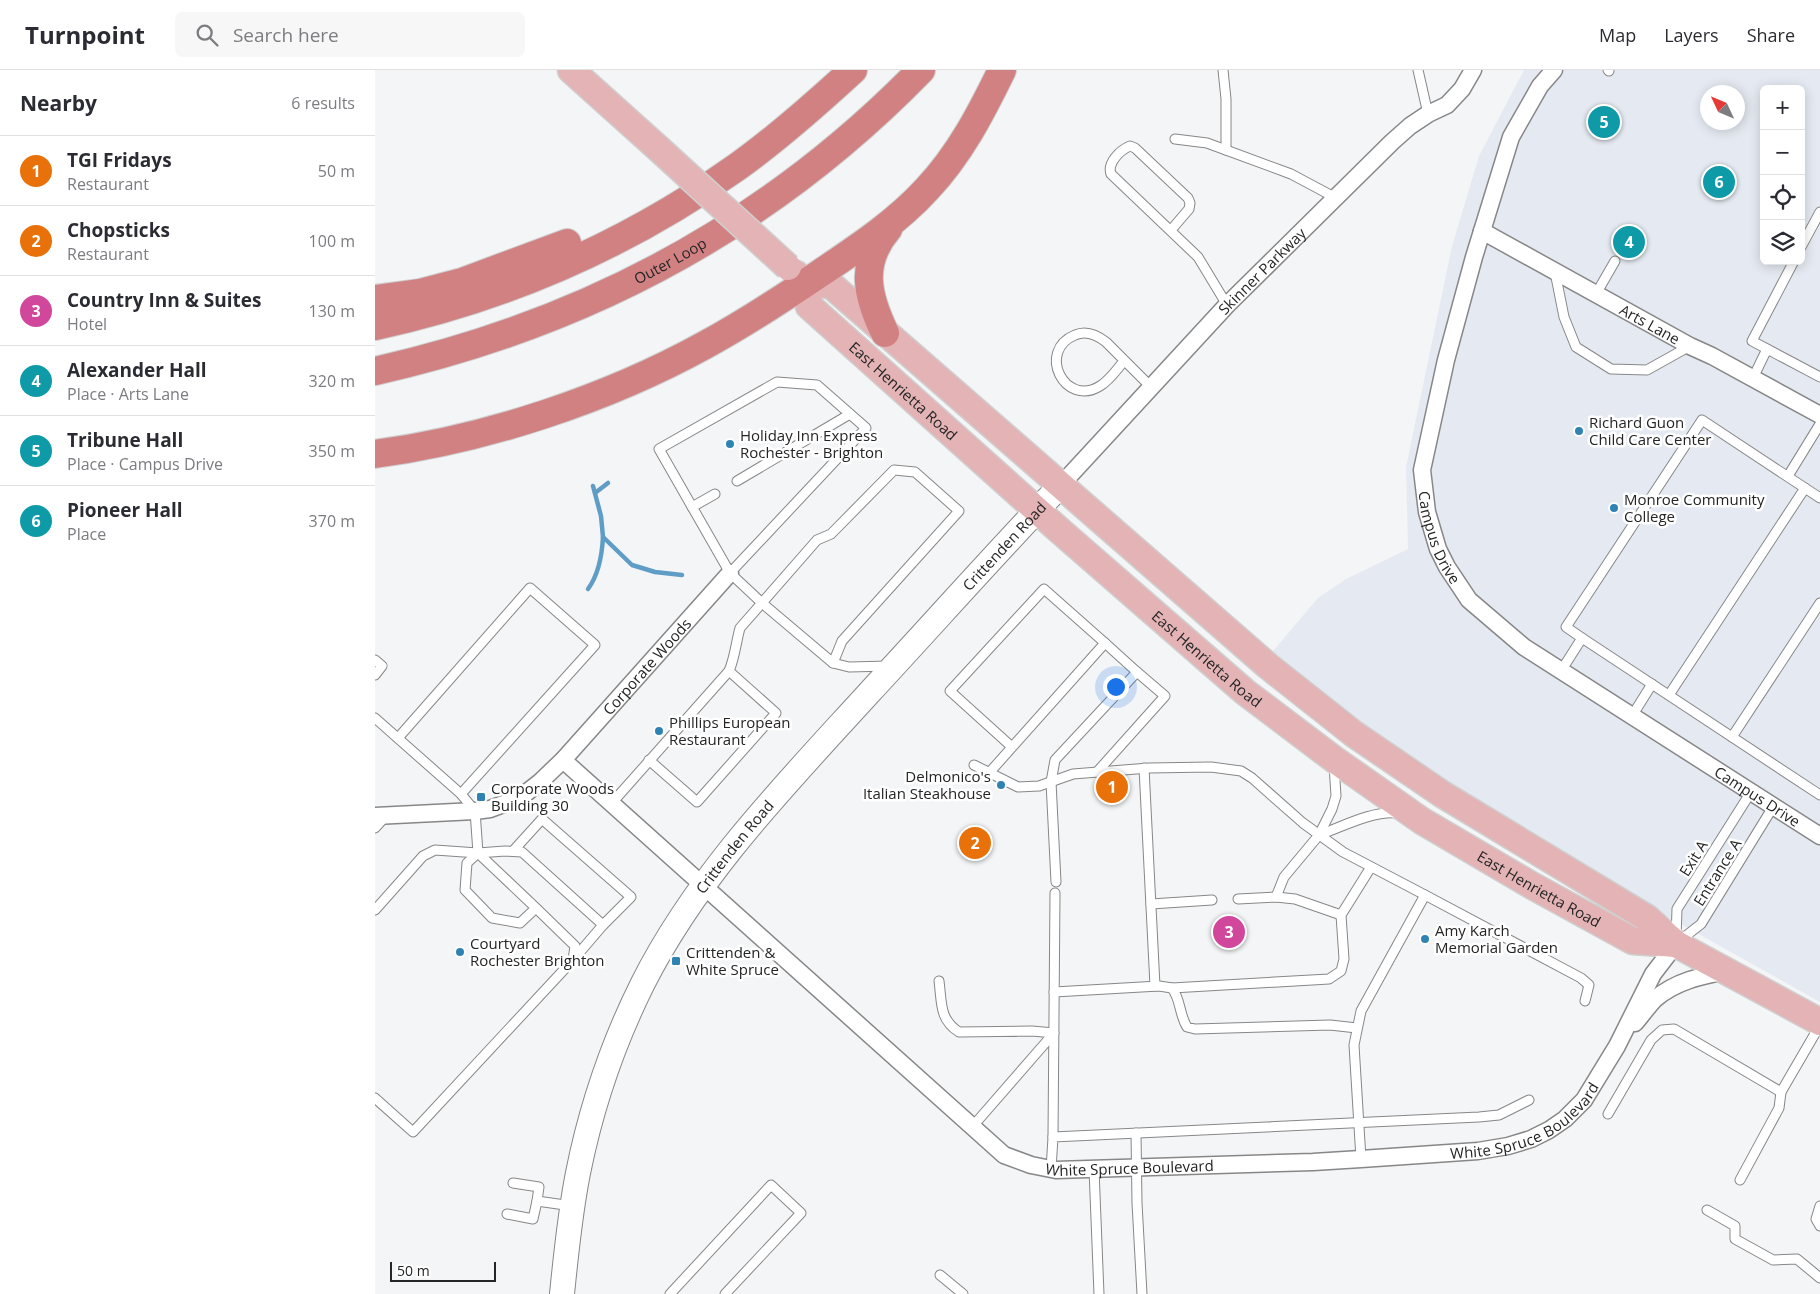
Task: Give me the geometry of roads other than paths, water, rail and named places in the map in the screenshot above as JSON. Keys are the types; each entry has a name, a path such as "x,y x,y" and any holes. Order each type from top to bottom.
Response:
{"highway":[{"name":"Outer Loop","path":"375,371 449,353 524,328 573,309 645,275 716,234 787,187 862,126 921,70"},
{"path":"885,333 870,292 868,273 870,260 883,235 933,183 957,152 982,111 1002,70"},
{"path":"375,299 420,293 462,282 534,257 603,228 686,188 753,146 845,77"},
{"path":"375,326 452,306 510,287 558,268 628,234 687,200 737,167 785,130 845,77"},
{"path":"375,454 490,430 612,389 705,345 797,275 869,239 909,207"},
{"path":"375,288 417,285 501,267"}],"main road":[{"path":"571,70 797,275"},
{"name":"East Henrietta Road","path":"797,275 831,285 1268,666 1354,734 1442,794 1647,918 1676,944 1820,1023"},
{"name":"East Henrietta Road","path":"797,275 809,306 1037,510 1245,692 1335,760 1413,814 1531,885 1633,941 1676,944"}],"street":[{"name":"Skinner Parkway","path":"1060,486 1227,305 1392,142 1410,126 1428,114 1447,105 1463,89 1473,70"},
{"name":"Campus Drive","path":"1554,70 1540,86 1511,137 1482,231 1446,360 1422,470 1427,512 1438,549 1447,567 1469,600 1524,647 1820,836"},
{"name":"Arts Lane","path":"1482,231 1690,346 1820,415"},
{"name":"Crittenden Road","path":"562,1294 572,1206 578,1173 597,1097 626,1020 659,953 703,886 784,786 1060,486"},
{"name":"Corporate Woods","path":"379,820 490,809 526,793 563,760 730,573"},
{"path":"563,760 703,886"},
{"name":"White Spruce Boulevard","path":"703,886 1004,1155 1051,1170 1361,1159 1478,1151 1509,1146 1531,1139 1549,1130 1577,1108 1584,1100 1617,1046 1653,974 1676,944"},
{"name":"White Spruce Boulevard","path":"1617,1046 1655,999 1674,986 1688,980 1727,971"}],"lane":[{"path":"1223,70 1226,98 1226,150"},
{"path":"1418,70 1428,114"},
{"path":"1175,139 1207,143 1291,174 1336,198"},
{"path":"1171,230 1189,209 1191,203 1135,148 1130,146 1124,148 1110,164 1111,174 1198,257 1227,305"},
{"path":"1805,240 1820,212"},
{"path":"1596,294 1615,262"},
{"path":"1792,265 1752,341 1820,377"},
{"path":"1555,272 1564,317 1576,347 1611,369 1647,370 1690,346"},
{"path":"1124,361 1102,385 1085,391 1067,385 1057,370 1056,361 1062,344 1070,337 1079,333 1089,333 1098,336 1106,342 1151,386"},
{"path":"1753,378 1767,349"},
{"path":"730,573 865,428 817,385 777,382 659,449 730,573 761,603 833,663 849,667 894,666"},
{"path":"737,481 850,414"},
{"path":"1820,498 1702,420 1566,627 1820,795"},
{"path":"1788,476 1820,424"},
{"path":"611,804 729,671 740,628 817,540 831,534 895,470 915,472 959,511 842,641 833,663"},
{"path":"1669,695 1805,488"},
{"path":"693,507 715,494"},
{"path":"398,738 529,588 595,645 461,794"},
{"path":"1012,747 950,691 1044,589 1165,696 1097,772"},
{"path":"1732,737 1820,603"},
{"path":"1561,671 1582,638"},
{"path":"989,773 1105,643"},
{"path":"375,660 382,666 375,675"},
{"path":"649,760 697,802 776,713 729,671"},
{"path":"1056,882 1051,782 1055,760 1137,672"},
{"path":"1632,716 1652,684"},
{"path":"375,718 461,794 475,811 478,853 575,946 573,960"},
{"path":"1276,896 1285,877 1319,834 1332,809 1336,796 1335,760"},
{"path":"974,765 1019,787 1039,786 1073,774 1144,768 1211,767 1241,771 1252,778 1303,823 1343,852 1581,978 1589,985 1585,1001"},
{"path":"1144,768 1155,986"},
{"name":"Exit A","path":"1676,944 1677,909 1751,792"},
{"name":"Entrance A","path":"1676,944 1701,924 1773,807"},
{"path":"1319,834 1383,812 1413,814"},
{"path":"375,1098 413,1132 631,897 542,819 513,852"},
{"path":"375,910 423,856 435,850 478,853 522,852 603,925"},
{"path":"478,853 467,863 465,890 492,918 520,923 535,908"},
{"path":"1054,992 1155,986 1171,988 1329,979 1341,971 1344,959 1341,915 1371,867"},
{"path":"1051,1170 1053,1137 1055,892"},
{"path":"1361,1159 1354,1045 1361,1011 1425,895"},
{"path":"1239,899 1276,896 1295,899 1341,915"},
{"path":"1151,904 1212,900"},
{"path":"939,981 943,1016 949,1026 959,1032 1032,1031 1053,1033"},
{"path":"1171,988 1178,997 1181,1017 1187,1027 1195,1030 1330,1025 1357,1028"},
{"path":"1740,1180 1779,1108 1781,1092 1820,1023"},
{"path":"1608,1114 1651,1040 1662,1030 1674,1029 1781,1092"},
{"path":"973,1126 1053,1033"},
{"path":"1053,1137 1489,1116 1499,1115 1529,1100"},
{"path":"1136,1133 1137,1203 1142,1294"},
{"path":"1094,1169 1099,1294"},
{"path":"507,1214 533,1219 537,1201 539,1186 513,1183"},
{"path":"670,1294 771,1185 801,1213 725,1294"},
{"path":"537,1201 572,1206"},
{"path":"1820,1206 1816,1219 1820,1226"},
{"path":"1707,1210 1735,1226 1735,1239 1773,1260 1797,1259 1820,1278"},
{"path":"940,1275 963,1294"}],"waterway":[{"path":"595,493 608,483"},
{"path":"593,486 601,516 603,537 632,565 655,572 682,575"},
{"path":"588,589 595,577 599,564 603,537"}],"place":[{"name":"Tribune Hall","path":"1604,122"},
{"name":"Pioneer Hall","path":"1719,182"},
{"name":"Alexander Hall","path":"1629,242"},
{"name":"Richard Guon Child Care Center","path":"1579,431"},
{"name":"Holiday Inn Express Rochester - Brighton","path":"730,444"},
{"name":"Monroe Community College","path":"1614,508"},
{"name":"Phillips European Restaurant","path":"659,731"},
{"name":"Delmonico's Italian Steakhouse","path":"1001,785"},
{"name":"TGI Fridays","path":"1112,787"},
{"name":"Corporate Woods Building 30","path":"481,797"},
{"name":"Chopsticks","path":"975,843"},
{"name":"Country Inn & Suites","path":"1229,932"},
{"name":"Amy Karch Memorial Garden","path":"1425,939"},
{"name":"Courtyard Rochester Brighton","path":"460,952"},
{"name":"Crittenden & White Spruce","path":"676,961"}]}
